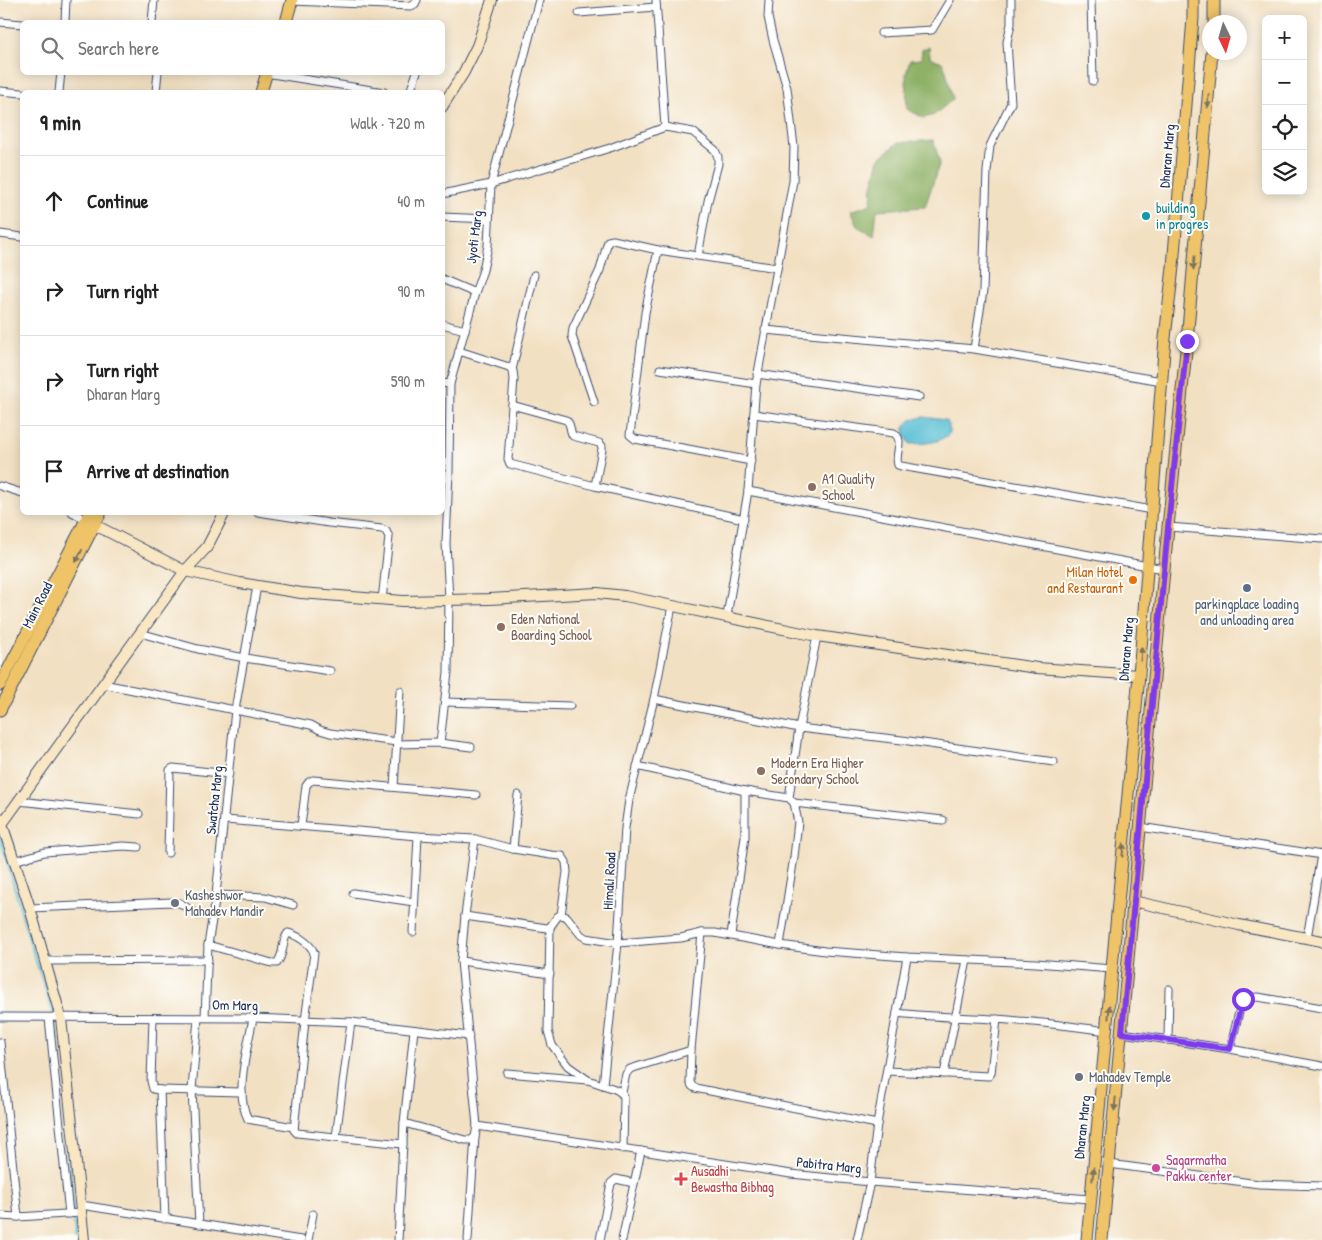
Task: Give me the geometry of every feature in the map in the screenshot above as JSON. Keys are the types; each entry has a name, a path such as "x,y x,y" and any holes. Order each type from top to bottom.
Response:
{"main road":[{"path":"282,20 290,0"},
{"path":"286,20 290,0"},
{"name":"Dharan Marg","path":"1087,1240 1139,675 1193,26 1193,0"},
{"path":"1214,0 1214,15"},
{"path":"1102,1240 1187,341 1211,60"},
{"path":"262,90 270,75"},
{"path":"267,90 271,75"},
{"name":"Main Road","path":"0,685 90,519"},
{"name":"Main Road","path":"0,710 90,519"}],"street":[{"path":"65,20 66,0"},
{"path":"152,20 154,0"},
{"path":"290,0 411,6 417,0"},
{"path":"445,102 464,72 477,46 492,0"},
{"name":"Jyoti Marg","path":"440,743 448,672 449,599 446,543 446,383 459,351 483,270 488,246 492,184 539,0"},
{"path":"727,616 748,491 757,374 793,181 794,147 787,88 772,40 768,16 769,0"},
{"path":"881,33 932,30 950,0"},
{"path":"974,349 983,291 987,170 990,146 1011,104 1007,42 1011,24 1011,0"},
{"path":"1090,0 1093,81"},
{"path":"579,14 656,4 665,127"},
{"path":"0,22 20,24"},
{"path":"59,90 61,75"},
{"path":"156,90 158,75"},
{"path":"283,75 372,90"},
{"path":"411,90 416,75"},
{"path":"0,91 20,93"},
{"path":"445,193 492,184 610,148 665,127 693,132 715,150 718,157 698,256"},
{"path":"445,217 490,219"},
{"path":"0,234 20,237"},
{"path":"594,402 572,336 573,328 600,270 607,243 610,240 658,250 777,268"},
{"path":"658,250 644,313 630,435 635,439 750,460"},
{"path":"534,275 512,370 514,379 508,454 509,463 595,486 744,518"},
{"path":"445,280 475,293"},
{"path":"445,325 464,330"},
{"path":"765,330 974,349 1162,381"},
{"path":"459,351 509,367 512,370"},
{"path":"660,369 756,384"},
{"path":"757,374 919,397"},
{"path":"512,405 566,420 570,424 573,436 599,443 602,449 595,486"},
{"path":"754,414 894,433 899,439 897,460 898,465 901,466 1152,510"},
{"path":"0,486 20,492"},
{"path":"748,491 1164,569"},
{"path":"76,1212 62,1018 30,908 1,821 19,800 185,572 207,547 223,515"},
{"path":"277,515 386,531 389,537 382,600"},
{"path":"90,519 185,572 301,593 403,601 489,599 597,593 625,596 818,636 1038,668 1139,675"},
{"path":"1168,527 1322,539"},
{"name":"Swatcha Marg","path":"199,1224 192,1090 202,1017 208,945 214,914 225,820 235,710 258,586"},
{"name":"Himali Road","path":"603,1085 618,942 625,828 629,800 654,699 672,606"},
{"path":"140,633 198,650 330,671"},
{"path":"780,945 798,822 797,812 792,801 799,728 818,636"},
{"path":"103,684 311,725 320,730 330,732 397,743 440,743 471,747"},
{"path":"394,787 400,691"},
{"path":"654,699 799,728 902,740 1054,762"},
{"path":"445,702 570,706"},
{"path":"638,766 792,801 943,820"},
{"path":"168,853 170,770 173,768 229,774"},
{"path":"302,826 306,786 311,781 476,794"},
{"path":"731,935 745,837 745,791"},
{"path":"513,849 518,795"},
{"path":"19,800 139,814"},
{"path":"225,820 475,839 513,849 562,856 566,862 567,872 561,916"},
{"path":"1140,827 1321,855 1307,938"},
{"path":"412,932 418,836"},
{"path":"468,1240 477,1126 462,960 465,916 475,839"},
{"path":"14,861 45,852 114,846 138,847"},
{"path":"353,893 414,902"},
{"path":"216,895 265,896 293,905"},
{"path":"1134,901 1239,926 1322,941"},
{"path":"30,908 176,902 198,914 214,914"},
{"path":"465,916 544,928 550,927"},
{"path":"588,1080 568,1066 552,1045 548,1031 550,927 556,918 561,916 567,917 581,935 586,938 618,942 681,938 702,933 716,933 825,951 1112,969"},
{"path":"208,945 278,963 285,936 288,933 293,934 312,948 314,953 304,1021 295,1132 403,1144"},
{"path":"702,933 691,1050 690,1082 693,1087 877,1124"},
{"path":"856,1240 870,1182 877,1124 907,957"},
{"path":"45,961 208,960"},
{"path":"462,960 550,974"},
{"path":"944,1074 967,960"},
{"path":"1168,1040 1169,989"},
{"path":"1230,1049 1242,1000 1246,998 1258,997 1322,1008"},
{"path":"897,1012 924,1016 1020,1021 1107,1031"},
{"name":"Om Marg","path":"0,1017 253,1018 351,1022 469,1036"},
{"path":"49,1018 76,1212 84,1240"},
{"path":"153,1018 151,1081 153,1089 242,1092"},
{"path":"253,1018 241,1086 244,1108 248,1119 294,1126"},
{"path":"887,1071 990,1075 997,1019"},
{"path":"336,1137 351,1022"},
{"path":"398,1240 404,1123 414,1030"},
{"path":"1122,1033 1230,1049 1322,1066"},
{"path":"0,1042 18,1217"},
{"path":"623,1149 624,1097 622,1092 626,1074 630,1069 691,1050"},
{"path":"507,1073 588,1080 622,1092"},
{"path":"160,1090 165,1219"},
{"path":"404,1123 465,1140 471,1140 475,1137"},
{"name":"Pabitra Marg","path":"477,1126 791,1174 1090,1199"},
{"path":"622,1240 641,1151"},
{"path":"1109,1164 1259,1184 1322,1186"},
{"path":"600,1240 611,1183 616,1179 634,1183"},
{"path":"0,1216 18,1217 76,1212 165,1219 301,1240"},
{"path":"308,1240 313,1214"}],"green space":[{"path":"929,47 930,57 942,62 953,99 934,115 924,118 907,109 906,74 910,60 921,59 922,49"},
{"path":"933,140 940,162 925,207 877,210 874,236 857,226 850,211 871,204 872,186 879,159 897,143"}],"water":[{"path":"924,417 946,420 949,425 949,434 936,441 910,444 905,433 906,425 912,420"}],"waterway":[{"path":"0,836 31,946 54,1014"},
{"path":"54,1026 58,1040"},
{"path":"67,1122 72,1208 76,1240"}],"place":[{"name":"building in progres","path":"1146,216"},
{"name":"A1 Quality School","path":"812,487"},
{"name":"Milan Hotel and Restaurant","path":"1133,580"},
{"name":"parkingplace loading and unloading area","path":"1247,588"},
{"name":"Eden National Boarding School","path":"501,627"},
{"name":"Modern Era Higher Secondary School","path":"761,771"},
{"name":"Kasheshwor Mahadev Mandir","path":"175,903"},
{"name":"Mahadev Temple","path":"1079,1077"},
{"name":"Sagarmatha Pakku center","path":"1156,1168"},
{"name":"Ausadhi Bewastha Bibhag","path":"681,1179"}],"route":[{"path":"1187,341 1164,569 1122,1033 1230,1049 1243,999"}]}
